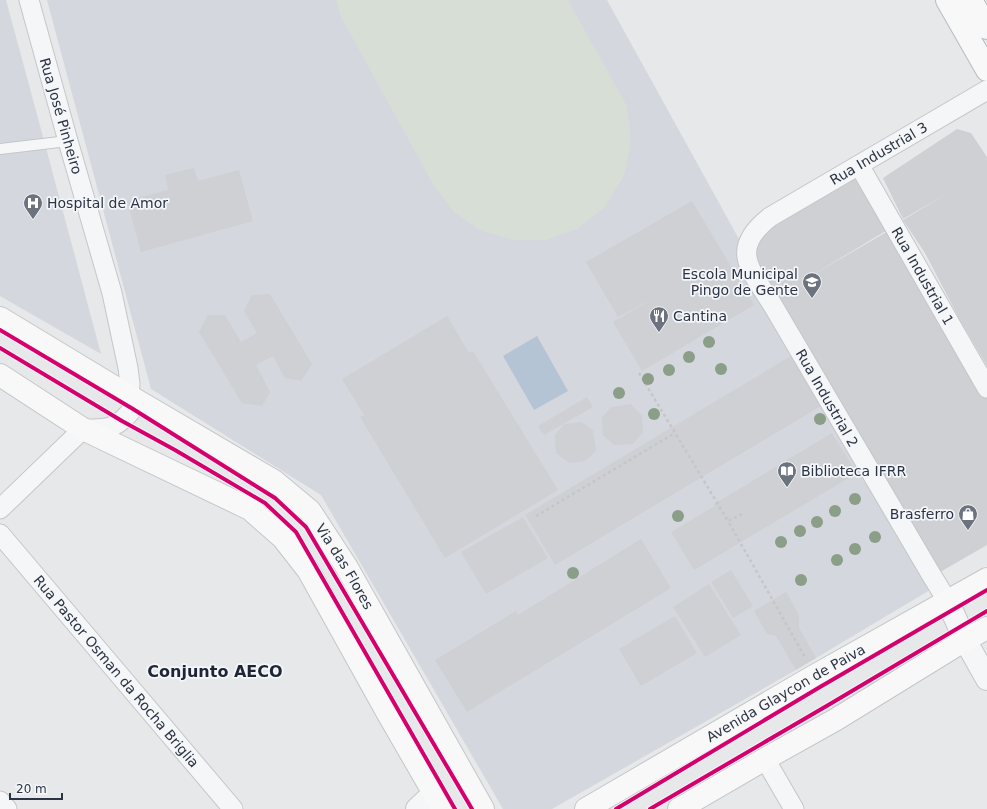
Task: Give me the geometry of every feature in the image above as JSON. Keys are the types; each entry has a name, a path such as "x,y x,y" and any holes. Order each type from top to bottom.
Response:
{"main road":[{"path":"947,0 987,70"},
{"path":"971,0 987,28"},
{"name":"Via das Flores","path":"0,318 274,481 310,510 346,566 484,809"},
{"path":"0,375 83,429 250,509 283,538 308,570 387,712 439,801"},
{"name":"Avenida Glaycon de Paiva","path":"586,809 814,676 987,579"},
{"path":"679,809 835,720 987,628"}],"street":[{"name":"Rua José Pinheiro","path":"29,0 112,294 128,368 130,384 129,396"},
{"name":"Rua Industrial 3","path":"770,216 987,90"},
{"name":"Rua Industrial 1","path":"858,165 987,388"},
{"name":"Rua Industrial 2","path":"770,216 759,226 750,238 747,258 751,270 948,602"},
{"path":"0,509 83,429 98,429 117,424 122,421 133,409 129,396"},
{"name":"Rua Pastor Osman da Rocha Briglia","path":"0,534 233,809"},
{"path":"948,602 965,640 987,680"},
{"path":"765,759 794,809"},
{"path":"0,801 8,809"},
{"path":"416,809 439,801"}],"lane":[{"path":"0,149 68,141"}],"path":[{"path":"638,373 728,521 808,662"},
{"path":"536,516 675,433"},
{"path":"728,521 742,514"}],"shaded area":[{"name":"Hospital de Amor","path":"0,0 6,0 101,354 0,296"},
{"path":"47,0 607,0 750,259 940,584 796,670 552,809 503,809 321,495 151,389"},
{"path":"336,0 568,0 627,106 631,141 624,176 605,207 577,229 546,240 513,240 481,231 454,212 434,186 341,17"}],"water":[{"path":"537,336 568,391 534,410 503,356"}],"building":[{"path":"957,129 971,133 987,157 987,366 960,320 925,253 903,220 946,194 903,219 883,178"},
{"path":"194,168 198,181 239,170 253,221 141,252 127,201 168,190 165,175"},
{"path":"859,173 889,229 809,277 890,230 987,397 987,545 935,575 750,259 752,240"},
{"path":"692,201 754,305 642,371 613,322 657,296 618,317 586,262"},
{"path":"270,294 312,364 301,381 285,378 273,356 256,365 270,392 262,406 242,403 199,332 208,315 225,315 241,342 257,333 244,311 252,295"},
{"path":"447,316 469,353 473,351 558,490 445,558 360,417 364,415 342,379"},
{"path":"791,356 821,406 555,565 525,515"},
{"path":"587,397 593,407 544,435 538,426"},
{"path":"631,404 642,416 643,432 633,444 614,445 603,435 602,418 611,407"},
{"path":"581,422 593,430 596,451 585,461 569,463 556,453 555,435 564,424"},
{"name":"Biblioteca IFRR","path":"832,433 857,473 694,570 671,532 715,506 714,504"},
{"path":"523,517 548,558 486,594 461,552"},
{"path":"641,539 671,588 467,712 435,660 516,611 518,615"},
{"path":"731,570 753,606 733,618 711,582"},
{"path":"709,584 741,635 705,657 673,607"},
{"path":"786,592 799,615 799,628 816,658 796,670 776,636 767,634 754,611"},
{"path":"675,616 697,653 641,686 619,649"}],"cycle path":[{"path":"0,330 133,409 275,498 306,527 472,809"},
{"path":"0,348 122,421 175,450 265,503 296,532 455,809"},
{"path":"616,809 820,687 987,590"},
{"path":"650,809 987,611"}],"place":[{"name":"Hospital de Amor","path":"33,220"},
{"name":"Escola Municipal Pingo de Gente","path":"812,299"},
{"name":"Cantina","path":"659,333"},
{"name":"Biblioteca IFRR","path":"787,488"},
{"name":"Brasferro","path":"968,531"}],"district":[{"name":"Conjunto AECO","path":"215,671"}]}
